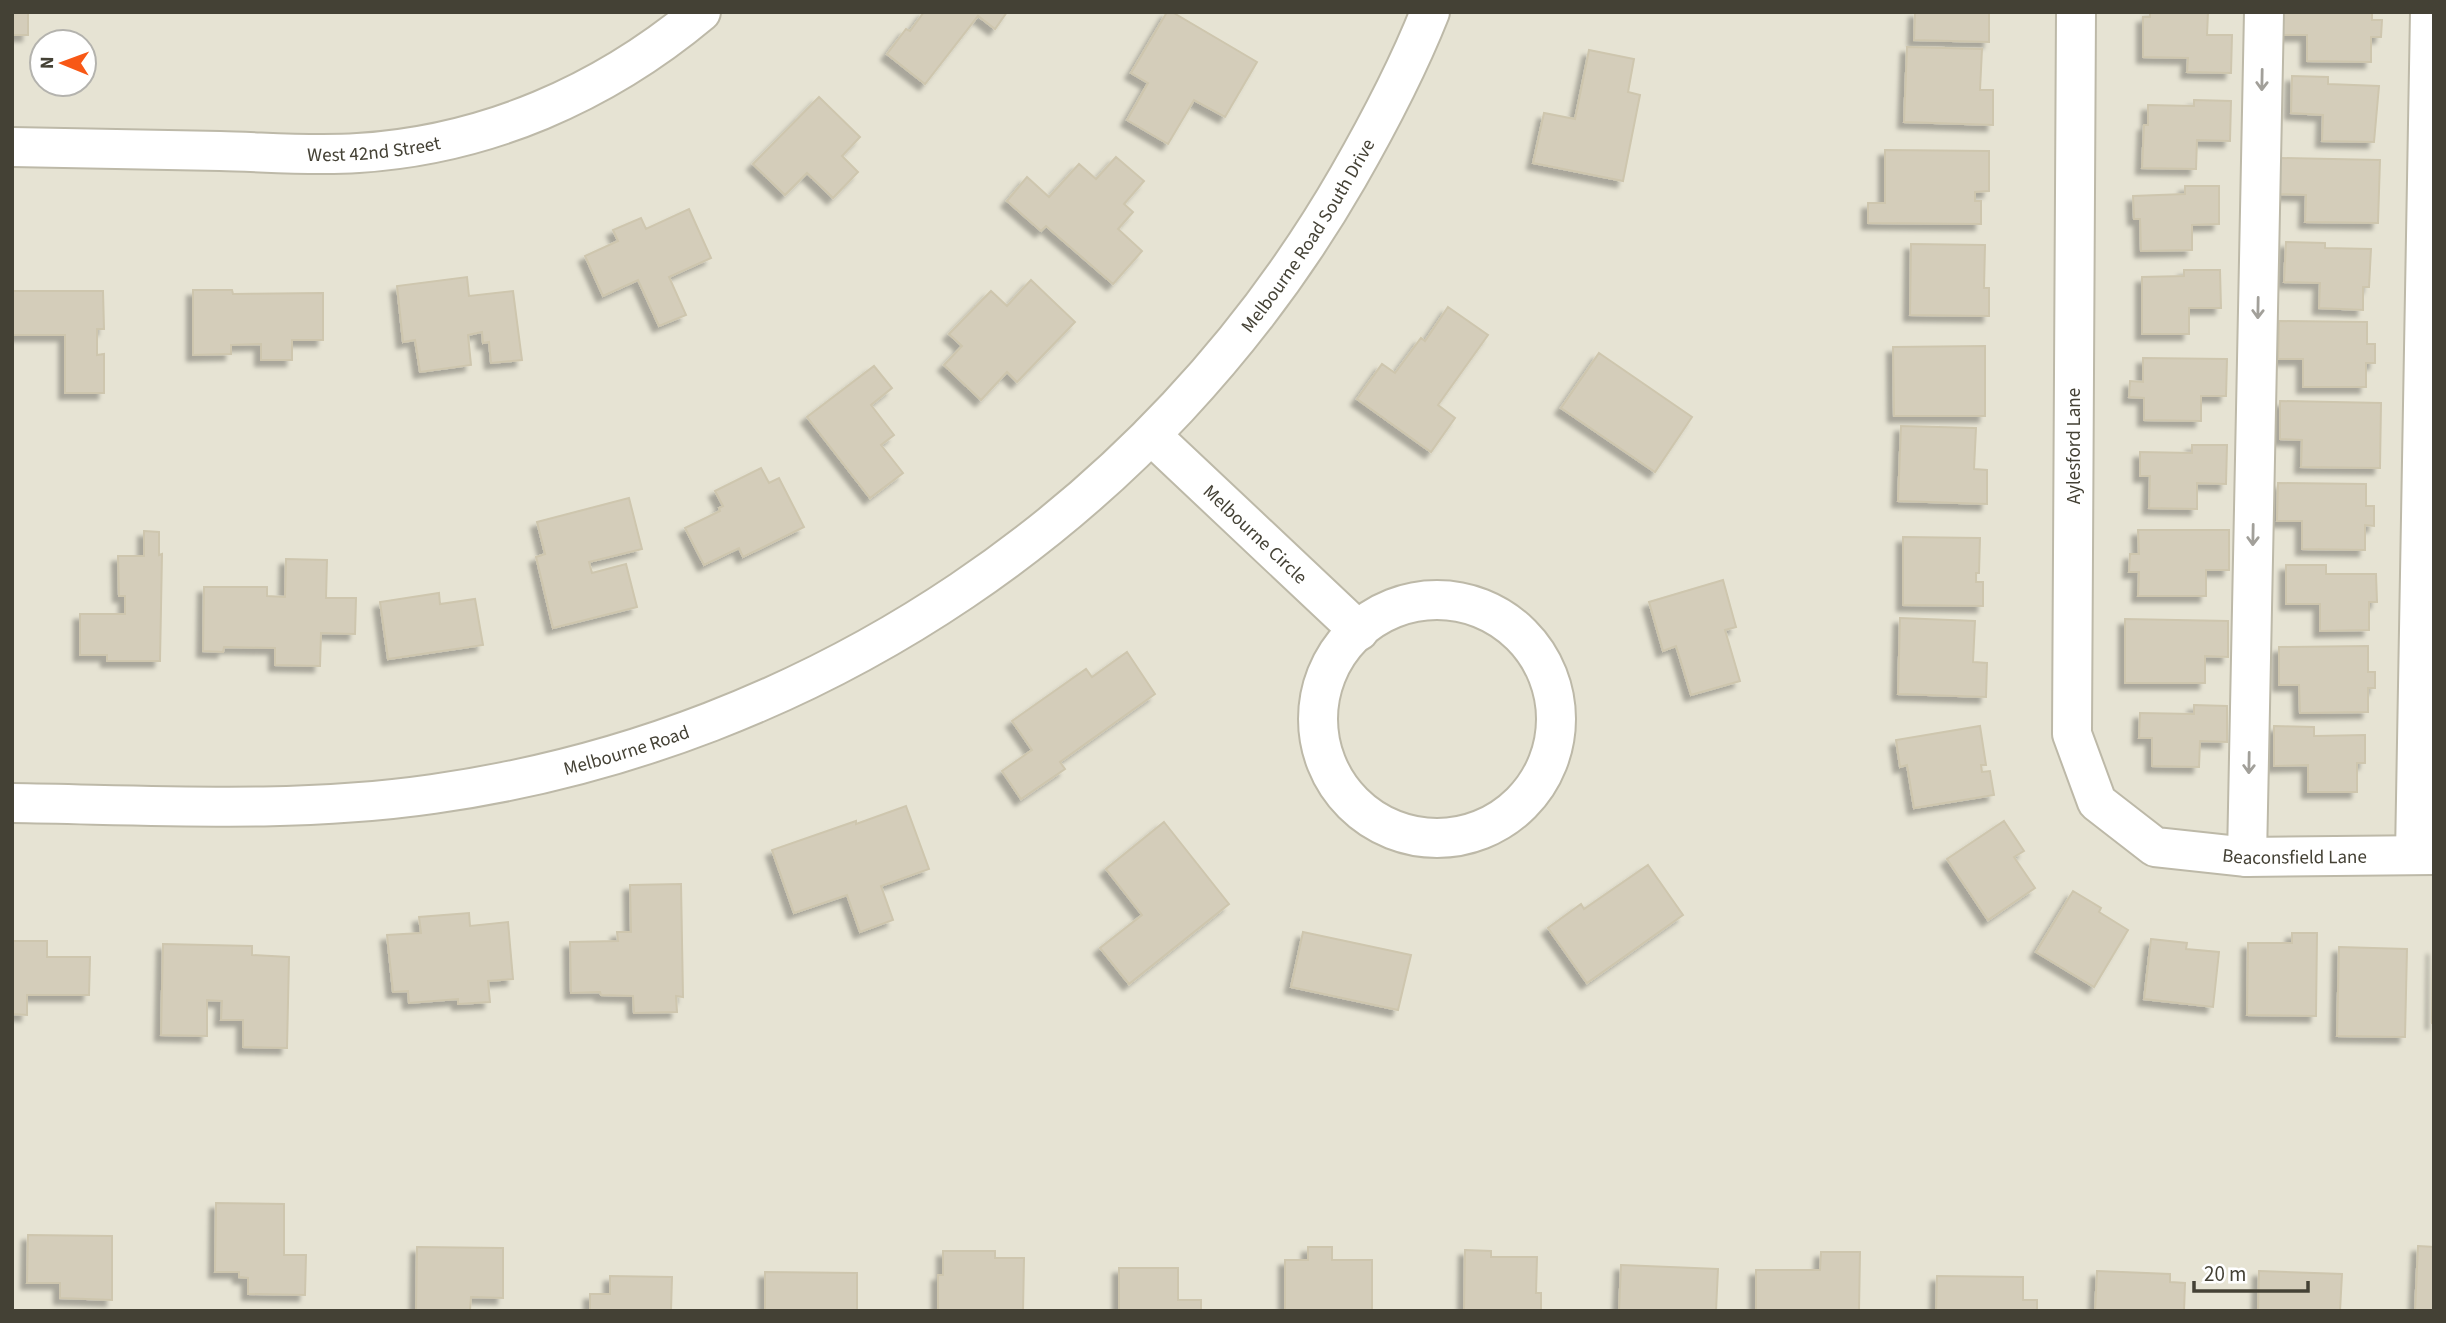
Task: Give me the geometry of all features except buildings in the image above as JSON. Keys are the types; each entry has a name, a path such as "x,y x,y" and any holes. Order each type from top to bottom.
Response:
{"street":[{"name":"West 42nd Street","path":"12,147 321,154 378,152 423,145 495,128 538,113 581,93 644,57 701,12"},
{"name":"Melbourne Road South Drive","path":"1151,435 1200,384 1253,320 1319,227 1387,109 1430,12"},
{"name":"Aylesford Lane","path":"2076,12 2072,734 2097,802 2155,847"},
{"path":"2247,857 2264,12"},
{"path":"2424,855 2430,12"},
{"name":"Melbourne Circle","path":"1151,435 1359,631"},
{"name":"Melbourne Road","path":"12,803 242,807 372,802 495,784 632,750 701,727 781,693 847,661 928,614 1017,552 1104,480 1151,435"},
{"path":"1428,601 1453,601 1479,608 1502,619 1532,648 1543,664 1556,704 1555,742 1540,782 1510,814 1496,824 1470,834 1427,838 1393,831 1357,808 1346,796 1327,766 1319,741 1317,716 1327,673 1344,644 1359,631 1370,621 1402,606 1428,601"},
{"name":"Beaconsfield Lane","path":"2155,847 2247,857 2424,855"}],"shaded area":[{"path":"12,12 2434,12 2434,1311 12,1311"}]}
